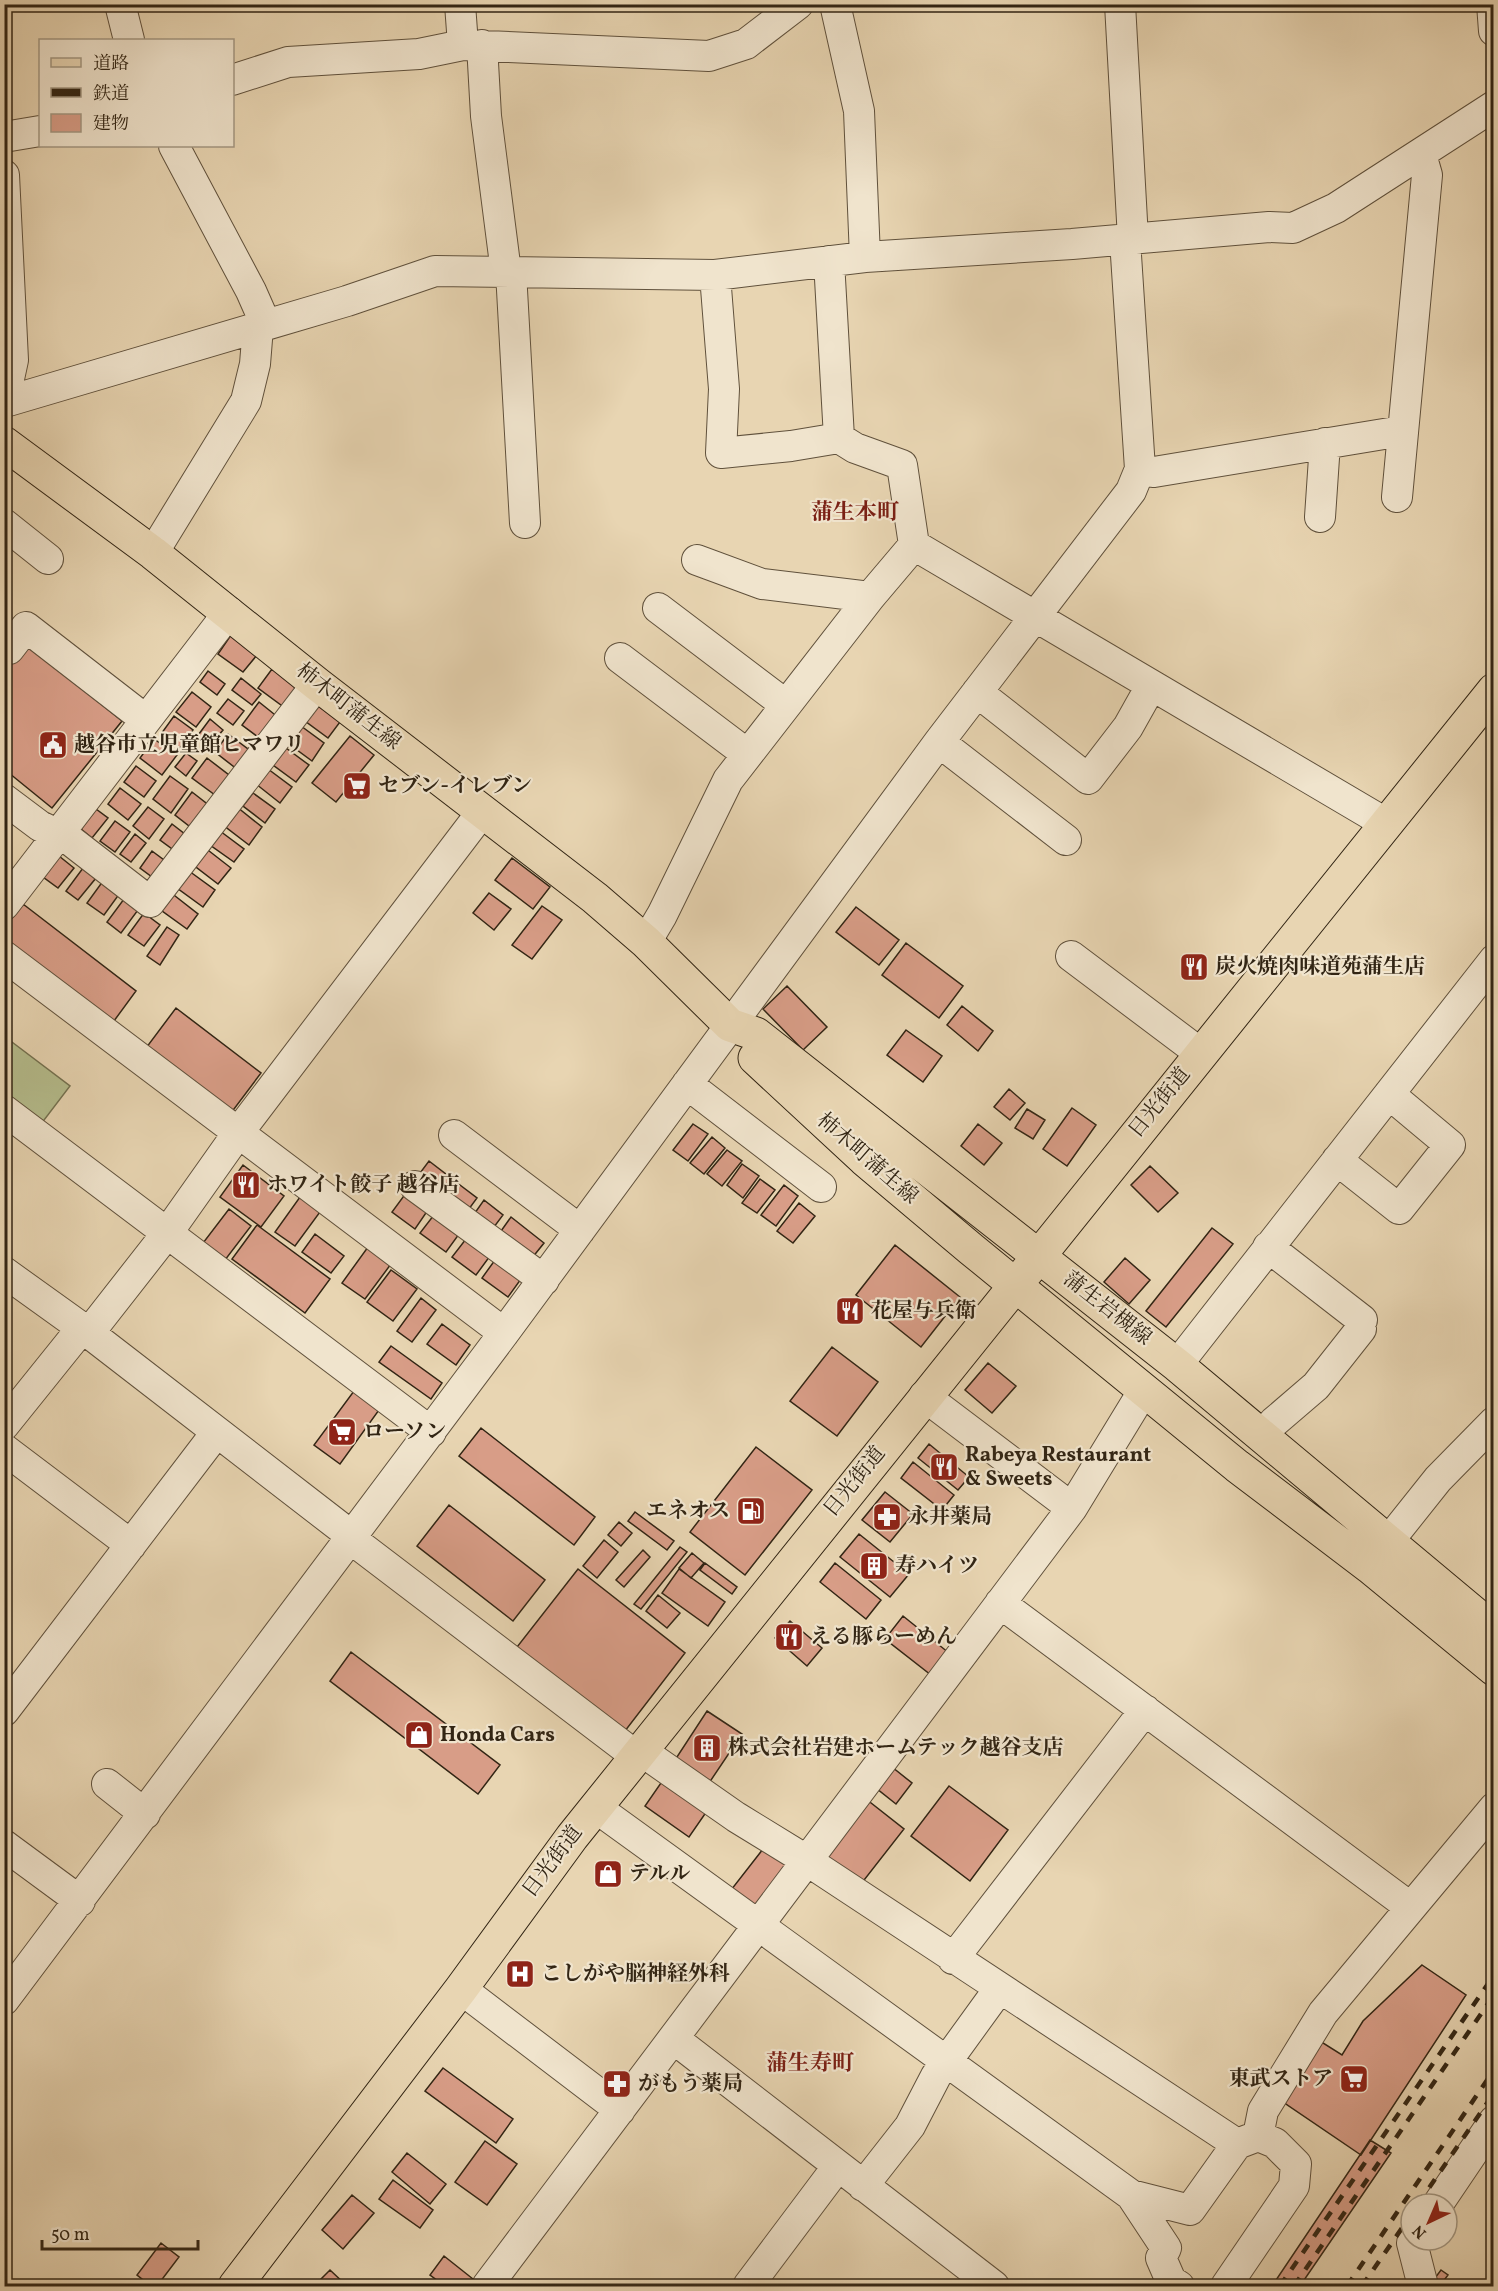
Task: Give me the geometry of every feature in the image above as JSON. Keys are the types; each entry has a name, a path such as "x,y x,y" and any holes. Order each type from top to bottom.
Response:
{"main road":[{"name":"柿木町蒲生線","path":"4,443 153,553 317,684 595,898 645,942 719,1015 747,1050 864,1160 1015,1283"},
{"name":"日光街道","path":"234,2286 461,1989 595,1807 1494,690"},
{"name":"蒲生岩槻線","path":"719,1015 756,1034 1177,1365 1494,1630"},
{"name":"蒲生岩槻線","path":"1015,1283 1237,1466 1370,1567 1494,1669"}],"street":[{"path":"120,4 129,39"},
{"path":"460,4 472,45 486,117 508,272 525,523"},
{"path":"234,79 288,62 418,54 472,45 709,57 746,44 798,4"},
{"path":"835,4 859,111 866,257"},
{"path":"4,2000 352,1538 687,1084 719,1015 939,742 1131,491 1140,469 1120,4"},
{"path":"1492,4 1494,31"},
{"path":"4,175 8,303 13,360 5,402 262,326 435,271 715,275 866,257 1129,240 1269,227 1293,228 1336,208 1494,106"},
{"path":"4,137 39,131"},
{"path":"153,553 246,401 262,326 251,291 175,147"},
{"path":"1397,497 1427,175 1420,154"},
{"path":"830,261 839,438"},
{"path":"645,942 662,915 728,780 870,597 914,545 902,465 855,448 839,438 791,446 721,453 724,389 715,275"},
{"path":"1140,469 1154,472 1402,430"},
{"path":"1320,517 1325,443"},
{"path":"4,524 48,559"},
{"path":"914,545 1387,824"},
{"path":"697,560 762,584 870,597"},
{"path":"658,608 786,705"},
{"path":"4,905 229,612"},
{"path":"6,649 26,627 146,720"},
{"path":"620,658 747,754"},
{"path":"4,799 40,826 71,841 150,902 317,684"},
{"path":"977,692 1088,779 1128,727 1151,686"},
{"path":"939,742 1066,840"},
{"path":"4,1425 168,1232 238,1133 482,812"},
{"path":"4,956 504,1333"},
{"path":"1071,956 1200,1053"},
{"path":"1177,1365 1494,960"},
{"path":"687,1084 821,1187"},
{"path":"1337,1160 1400,1209 1450,1144 1389,1094"},
{"path":"4,1110 430,1432"},
{"path":"454,1135 580,1230"},
{"path":"415,1186 544,1280"},
{"path":"1262,1435 1316,1386 1362,1324 1268,1247"},
{"path":"4,1272 86,1331 352,1538 638,1753 806,1860 999,1989 1248,2140 1275,2143 1296,2164 1294,2187 1226,2286"},
{"path":"487,2286 1072,1508 1144,1390"},
{"path":"924,1396 1072,1508"},
{"path":"1388,1543 1438,1479 1494,1422"},
{"path":"4,1711 216,1433"},
{"path":"4,1449 131,1545"},
{"path":"1000,1603 1410,1907"},
{"path":"953,1959 1145,1710"},
{"path":"106,1784 145,1814"},
{"path":"595,1807 1131,2195 1166,2248"},
{"path":"1179,2286 1171,2281 1161,2258 1190,2210 1248,2140 1263,2110 1323,2013 1494,1808"},
{"path":"4,1845 80,1901"},
{"path":"461,1989 620,2110"},
{"path":"863,2186 910,2126 945,2061 999,1989"},
{"path":"674,2039 994,2286"},
{"path":"1446,2192 1494,2121"},
{"path":"748,2286 838,2166"},
{"path":"1131,2195 1190,2210"},
{"path":"1414,2252 1423,2286"}],"green space":[{"path":"1492,409 1494,409 1493,537 1487,534"},
{"path":"4,1036 70,1086 38,1128 5,1103"}],"building":[{"path":"231,635 257,655 243,672 218,654"},
{"name":"越谷市立児童館ヒマワリ","path":"27,644 122,721 52,808 4,769 4,672"},
{"path":"272,669 299,689 285,708 258,688"},
{"path":"208,671 225,684 217,695 200,682"},
{"path":"241,678 261,694 252,705 232,690"},
{"path":"192,692 211,707 196,727 176,712"},
{"path":"228,699 244,711 233,725 217,713"},
{"path":"259,702 279,718 262,740 242,725"},
{"path":"317,705 340,722 328,738 305,721"},
{"path":"174,716 193,730 180,748 161,734"},
{"path":"210,719 223,730 208,748 196,738"},
{"path":"301,726 324,743 312,761 289,744"},
{"path":"228,734 252,752 238,770 215,752"},
{"path":"350,736 374,755 336,802 312,783"},
{"path":"154,739 177,755 162,775 140,758"},
{"path":"286,748 309,765 296,782 273,765"},
{"path":"186,753 197,761 186,776 175,767"},
{"path":"207,758 229,775 215,795 192,778"},
{"path":"136,766 156,781 144,797 124,782"},
{"path":"268,769 292,787 280,803 256,784"},
{"path":"170,776 188,789 171,813 153,799"},
{"path":"120,788 141,804 128,820 108,804"},
{"path":"192,792 215,810 198,833 175,815"},
{"path":"253,793 275,809 265,823 243,806"},
{"path":"148,807 164,819 149,839 133,826"},
{"path":"237,807 262,827 249,845 223,825"},
{"path":"96,809 108,818 92,838 81,829"},
{"path":"115,821 130,832 115,852 100,841"},
{"path":"172,824 190,838 179,854 160,840"},
{"path":"220,831 244,849 234,862 210,845"},
{"path":"135,834 146,843 131,862 120,854"},
{"path":"204,847 231,868 218,884 192,864"},
{"path":"152,851 168,863 156,880 140,868"},
{"path":"59,856 74,868 58,888 43,877"},
{"path":"512,858 550,887 533,909 495,880"},
{"path":"83,868 96,878 78,900 66,891"},
{"path":"189,871 215,890 203,907 177,888"},
{"path":"103,881 120,893 104,915 87,903"},
{"path":"170,892 198,914 187,929 158,908"},
{"path":"489,893 511,909 494,930 473,913"},
{"path":"124,899 138,910 121,933 107,922"},
{"path":"23,904 136,991 111,1025 4,943 4,928"},
{"path":"542,906 562,920 532,959 512,945"},
{"path":"856,907 899,940 879,965 836,932"},
{"path":"144,913 160,925 144,946 128,935"},
{"path":"167,927 179,935 160,965 147,956"},
{"path":"906,943 963,986 939,1018 882,975"},
{"path":"787,986 827,1027 803,1050 763,1009"},
{"path":"962,1006 993,1031 978,1051 947,1025"},
{"path":"176,1008 261,1073 231,1113 146,1048"},
{"path":"906,1030 942,1056 923,1082 887,1055"},
{"path":"1009,1089 1025,1103 1010,1120 994,1107"},
{"path":"1072,1108 1096,1125 1067,1166 1043,1149"},
{"path":"1027,1109 1045,1120 1033,1139 1015,1128"},
{"path":"693,1124 708,1134 688,1161 673,1150"},
{"path":"978,1124 1002,1143 984,1165 961,1146"},
{"path":"712,1137 725,1148 704,1174 690,1163"},
{"path":"727,1150 742,1161 722,1186 707,1174"},
{"path":"429,1161 451,1178 439,1194 417,1177"},
{"path":"742,1164 759,1176 743,1198 727,1185"},
{"path":"243,1165 284,1196 261,1227 220,1197"},
{"path":"1150,1166 1178,1193 1158,1212 1131,1185"},
{"path":"760,1179 775,1190 757,1213 742,1203"},
{"path":"456,1182 477,1198 466,1213 444,1197"},
{"path":"784,1185 798,1196 776,1226 761,1215"},
{"path":"406,1193 428,1210 415,1229 392,1212"},
{"path":"300,1197 320,1212 295,1246 275,1232"},
{"path":"484,1200 503,1215 491,1231 472,1217"},
{"path":"799,1203 815,1216 793,1243 777,1231"},
{"path":"229,1209 251,1226 225,1260 203,1243"},
{"path":"437,1211 462,1230 446,1252 420,1233"},
{"path":"511,1217 544,1243 528,1263 496,1238"},
{"path":"257,1225 330,1279 305,1313 232,1259"},
{"path":"1212,1228 1233,1244 1166,1327 1146,1311"},
{"path":"315,1234 344,1256 331,1273 302,1252"},
{"path":"466,1239 490,1256 476,1275 452,1257"},
{"path":"895,1245 960,1297 921,1347 856,1295"},
{"path":"368,1247 391,1264 365,1299 342,1283"},
{"path":"1125,1258 1150,1280 1129,1304 1104,1282"},
{"path":"495,1260 521,1279 508,1297 482,1278"},
{"path":"391,1270 417,1289 393,1321 367,1302"},
{"path":"421,1298 436,1310 412,1342 397,1331"},
{"path":"442,1324 470,1345 456,1365 427,1344"},
{"path":"391,1346 442,1383 431,1399 379,1362"},
{"path":"832,1347 878,1382 837,1436 790,1401"},
{"path":"988,1363 1016,1386 992,1413 965,1390"},
{"path":"354,1391 379,1410 340,1464 314,1445"},
{"path":"481,1428 595,1517 574,1545 459,1456"},
{"name":"Rabeya Restaurant & Sweets","path":"929,1444 969,1477 958,1490 918,1458"},
{"name":"エネオス","path":"756,1447 812,1490 745,1575 690,1532"},
{"path":"913,1462 954,1495 942,1510 901,1478"},
{"name":"永井薬局","path":"885,1492 913,1514 890,1542 862,1520"},
{"path":"449,1505 545,1580 513,1621 417,1546"},
{"path":"635,1512 674,1541 667,1550 628,1521"},
{"path":"619,1522 632,1533 621,1546 608,1535"},
{"name":"寿ハイツ","path":"859,1534 909,1574 890,1597 840,1557"},
{"path":"604,1540 618,1552 597,1578 583,1566"},
{"path":"680,1547 687,1552 641,1609 634,1604"},
{"path":"643,1550 650,1557 624,1587 616,1580"},
{"path":"692,1553 704,1563 691,1578 679,1568"},
{"path":"705,1563 737,1587 732,1594 700,1570"},
{"path":"835,1563 881,1600 866,1619 820,1582"},
{"path":"578,1569 685,1653 625,1731 517,1647"},
{"path":"679,1569 725,1602 708,1626 662,1593"},
{"path":"658,1595 680,1613 667,1628 646,1611"},
{"path":"903,1616 949,1653 931,1675 885,1639"},
{"path":"790,1621 822,1648 807,1666 775,1638"},
{"path":"351,1652 500,1765 478,1794 330,1681"},
{"name":"株式会社岩建ホームテック越谷支店","path":"707,1711 742,1734 707,1786 673,1763"},
{"path":"892,1767 912,1783 896,1804 876,1788"},
{"path":"663,1780 707,1811 689,1837 645,1806"},
{"path":"949,1786 1008,1830 970,1881 911,1836"},
{"path":"866,1799 904,1829 861,1884 824,1855"},
{"path":"770,1840 794,1858 756,1909 731,1890"},
{"name":"東武ストア","path":"1422,1965 1466,1995 1361,2155 1283,2102 1320,2041 1342,2055 1363,2021"},
{"path":"443,2068 513,2119 496,2143 425,2091"},
{"path":"1370,2140 1391,2153 1300,2286 1272,2286"},
{"path":"485,2141 517,2164 487,2205 455,2182"},
{"path":"407,2153 446,2184 430,2204 392,2172"},
{"path":"393,2180 433,2210 420,2228 379,2199"},
{"path":"352,2195 374,2213 343,2249 322,2230"},
{"path":"161,2243 179,2257 157,2286 151,2286 137,2275"},
{"path":"444,2256 473,2279 467,2286 445,2286 430,2275"},
{"path":"330,2270 347,2286 314,2286"},
{"path":"1441,2270 1448,2275 1442,2283 1435,2278"}],"railway":[{"path":"1280,2286 1494,1975"},
{"path":"1294,2286 1494,1995"},
{"path":"1347,2286 1494,2070"},
{"path":"1426,2192 1494,2093"},
{"path":"1362,2286 1399,2232"}],"place":[{"name":"越谷市立児童館ヒマワリ","path":"53,745"},
{"name":"セブン-イレブン","path":"357,786"},
{"name":"炭火焼肉味道苑蒲生店","path":"1194,967"},
{"name":"ホワイト餃子 越谷店","path":"246,1185"},
{"name":"花屋与兵衛","path":"850,1311"},
{"name":"ローソン","path":"342,1432"},
{"name":"Rabeya Restaurant & Sweets","path":"944,1467"},
{"name":"エネオス","path":"751,1511"},
{"name":"永井薬局","path":"887,1517"},
{"name":"寿ハイツ","path":"874,1566"},
{"name":"える豚らーめん","path":"789,1637"},
{"name":"Honda Cars","path":"419,1735"},
{"name":"株式会社岩建ホームテック越谷支店","path":"707,1748"},
{"name":"テルル","path":"608,1874"},
{"name":"こしがや脳神経外科","path":"520,1974"},
{"name":"東武ストア","path":"1354,2079"},
{"name":"がもう薬局","path":"617,2084"}],"district":[{"name":"蒲生本町","path":"855,513"},
{"name":"蒲生寿町","path":"810,2064"}]}
